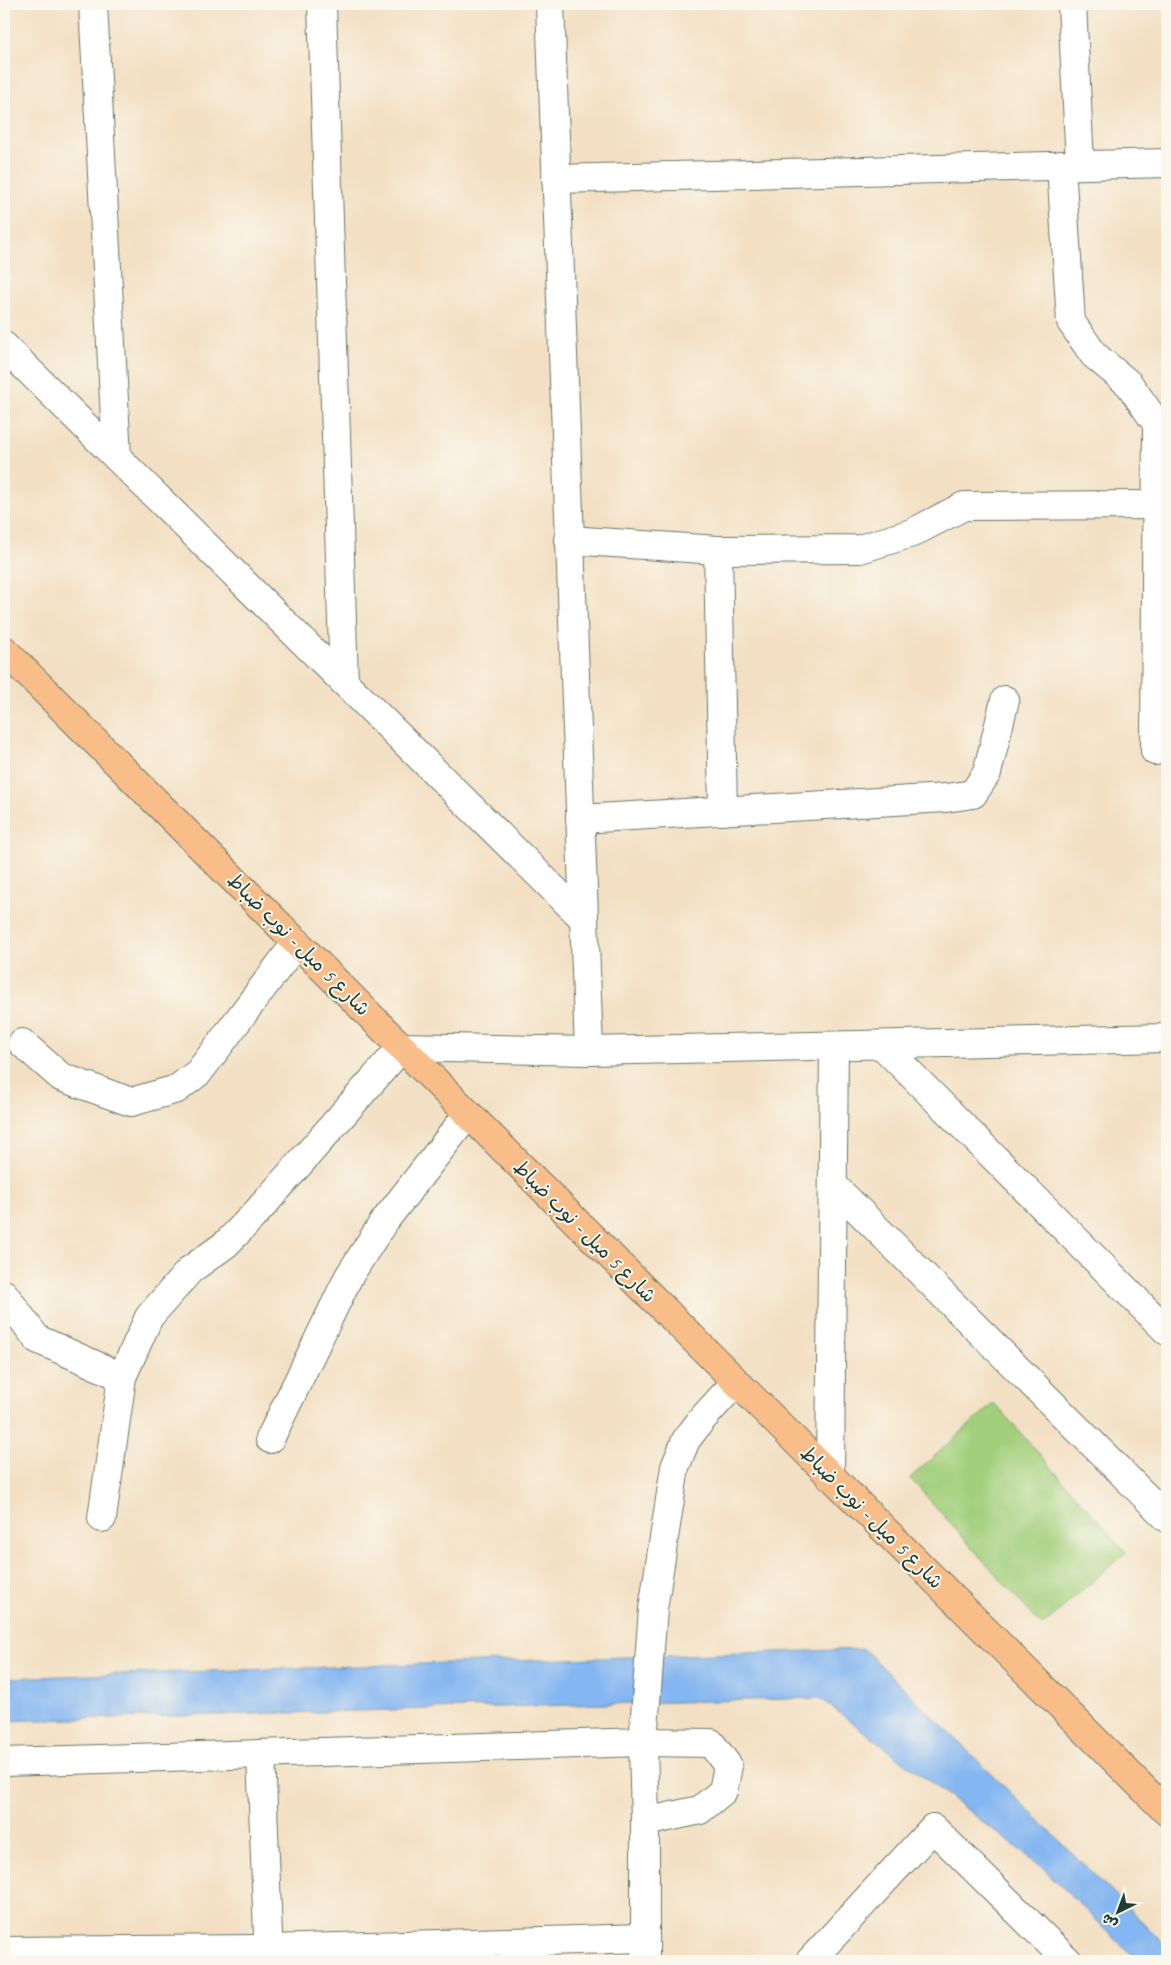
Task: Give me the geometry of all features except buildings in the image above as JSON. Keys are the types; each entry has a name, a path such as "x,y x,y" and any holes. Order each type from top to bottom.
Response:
{"main road":[{"name":"شارع 5 ميل - نوب ضباط","path":"4,650 1167,1812"}],"street":[{"path":"93,4 117,457"},
{"path":"322,4 344,682"},
{"path":"550,4 589,1051"},
{"path":"1072,4 1071,322 1094,356 1129,384 1157,424 1155,751"},
{"path":"556,179 1167,163"},
{"path":"4,346 584,918"},
{"path":"569,540 718,550 860,548 912,532 964,506 1156,505"},
{"path":"718,550 722,811"},
{"path":"580,819 946,798 973,794 987,773 1005,700"},
{"path":"22,1043 62,1077 131,1102 177,1089 199,1072 297,942"},
{"path":"102,1518 122,1377 148,1317 190,1270 226,1244 257,1212 402,1047 589,1051 882,1044 1162,1044"},
{"path":"882,1044 1167,1331"},
{"path":"830,1476 834,1046"},
{"path":"270,1439 349,1276 383,1223 468,1114"},
{"path":"834,1186 1167,1518"},
{"path":"4,1294 37,1339 122,1377"},
{"path":"4,1951 269,1955 644,1949 645,1822 643,1742 653,1609 676,1467 686,1440 736,1382"},
{"path":"4,1762 643,1742 711,1743 728,1766 723,1791 700,1810 645,1822"},
{"path":"261,1754 269,1955"},
{"path":"810,1961 933,1828 1068,1961"}],"green space":[{"path":"994,1403 1126,1552 1042,1626 910,1478"}],"water":[{"path":"864,1649 1167,1946 1167,1961 1138,1961 1041,1866 820,1698 4,1721 4,1678"}]}
